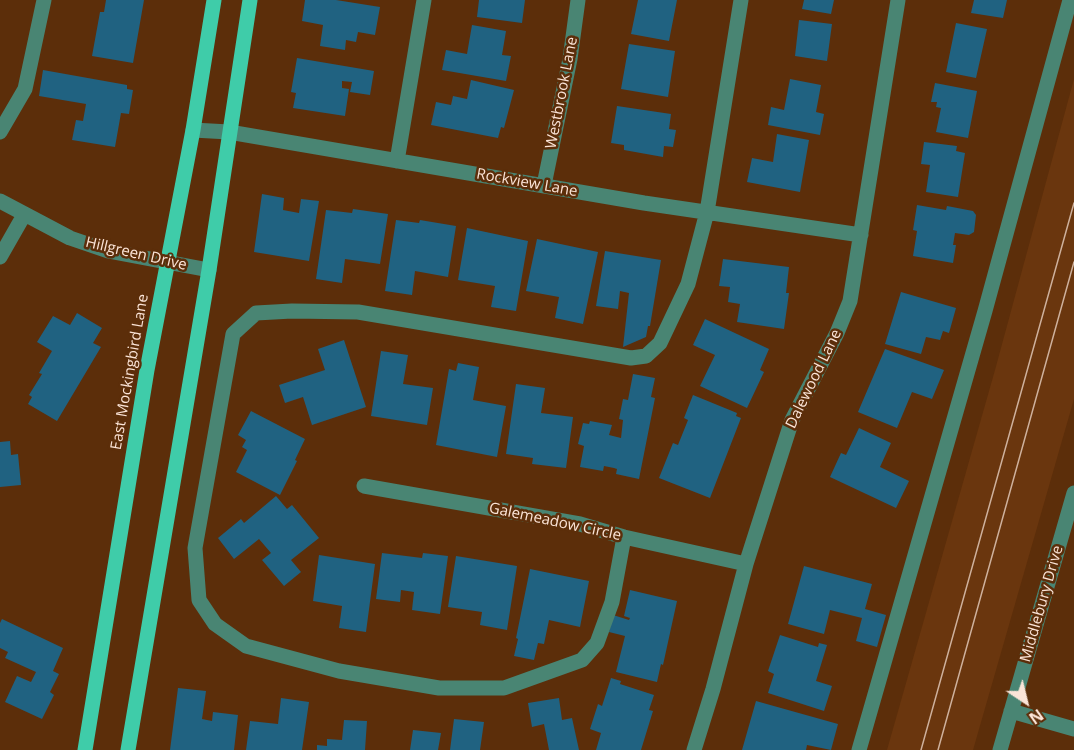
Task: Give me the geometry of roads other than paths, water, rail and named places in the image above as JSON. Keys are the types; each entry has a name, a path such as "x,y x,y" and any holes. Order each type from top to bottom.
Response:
{"main road":[{"name":"East Mockingbird Lane","path":"85,750 147,370 193,130 214,0"},
{"path":"128,750 209,270 250,0"}],"street":[{"path":"0,132 25,89 44,0"},
{"path":"397,161 424,0"},
{"name":"Westbrook Lane","path":"544,185 570,59 578,0"},
{"path":"624,537 612,602 597,643 582,660 504,688 439,688 339,671 246,646 214,624 199,600 195,548 232,334 256,313 292,310 358,312 631,358 646,356 660,343 688,284 707,212 741,0"},
{"name":"Dalewood Lane","path":"694,750 713,689 746,564 792,420 837,333 850,301 898,0"},
{"path":"859,750 985,310 1070,0"},
{"name":"Rockview Lane","path":"193,130 229,132 707,212 861,235"},
{"name":"Hillgreen Drive","path":"0,201 80,242 108,251 209,270"},
{"path":"0,257 24,215"},
{"name":"Galemeadow Circle","path":"364,486 580,524 624,537 746,564"},
{"name":"Middlebury Drive","path":"1000,750 1068,538 1074,493"},
{"path":"1011,711 1074,729"}],"tram line":[{"path":"921,750 1074,203"},
{"path":"938,750 1074,262"}]}
